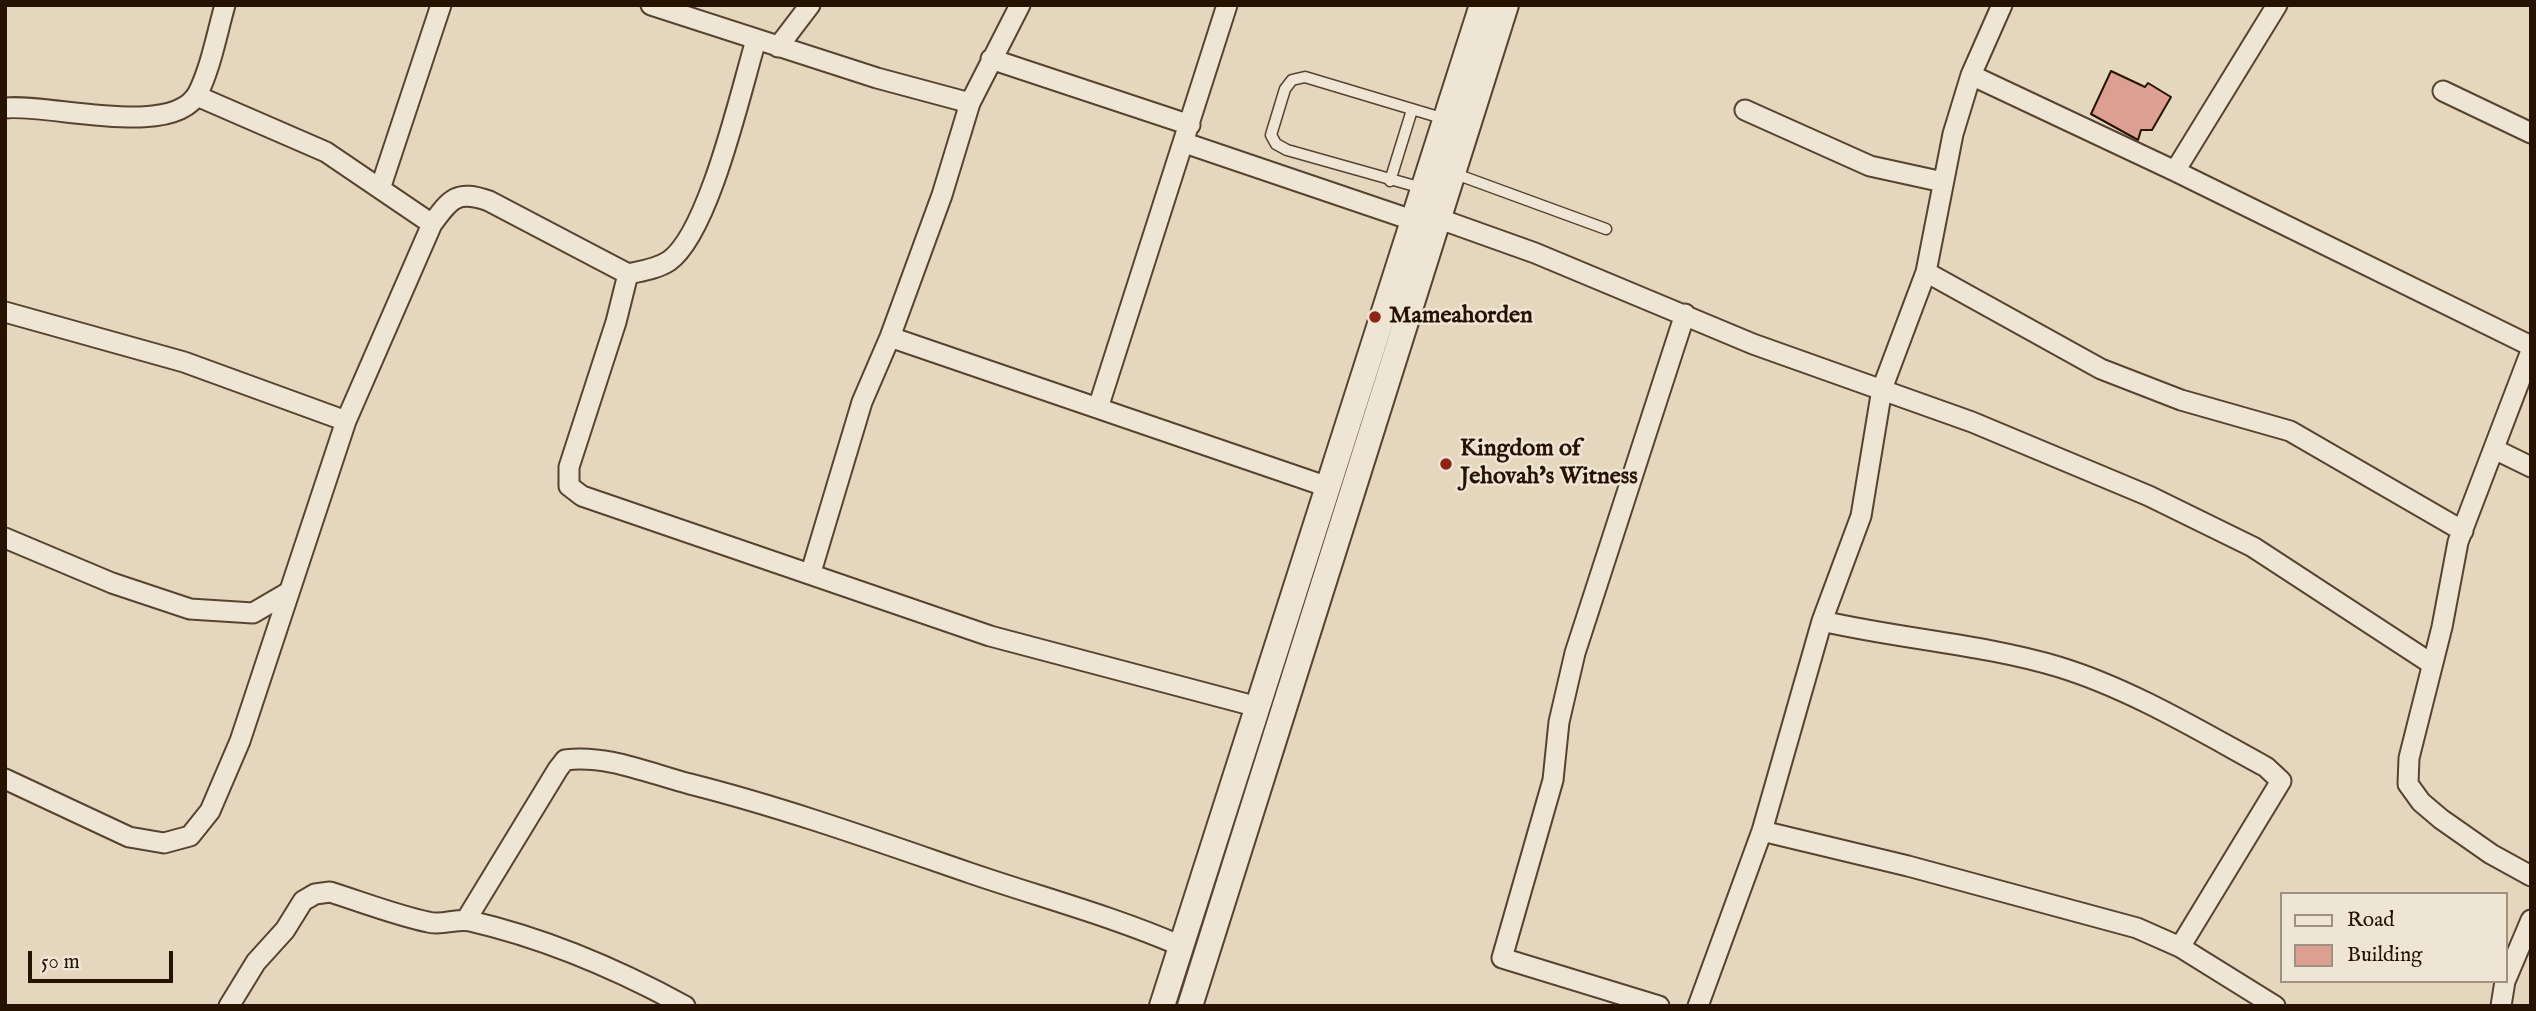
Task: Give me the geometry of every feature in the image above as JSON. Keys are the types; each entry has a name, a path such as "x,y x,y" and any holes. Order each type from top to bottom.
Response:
{"street":[{"path":"5,108 138,119 160,116 183,107 197,96 225,5"},
{"path":"381,187 440,5"},
{"path":"651,5 778,47 970,103"},
{"path":"778,47 810,5"},
{"path":"811,572 862,402 890,337 942,195 970,103 1020,5"},
{"path":"1098,408 1188,134 1227,5"},
{"path":"1162,1006 1482,5"},
{"path":"1190,1006 1506,5"},
{"path":"1698,1006 1762,831 1822,621 1861,516 1882,389 1926,272 1943,182 1971,75 2001,5"},
{"path":"2175,171 2277,5"},
{"path":"5,779 129,837 164,844 190,836 210,811 240,741 346,421 432,224 456,198 474,195 628,274 668,261 682,249 710,190 756,40"},
{"path":"991,59 1412,220"},
{"path":"1971,75 2175,171 2531,349 2458,542 2447,604 2409,758 2409,784 2421,802 2449,826 2531,876"},
{"path":"2443,91 2531,133"},
{"path":"197,96 326,152 432,224"},
{"path":"1745,110 1870,166 1943,182"},
{"path":"1437,218 1535,253 1754,344 1882,389 2035,448 2210,524 2253,547 2432,664"},
{"path":"1926,272 2101,369 2181,400 2290,431 2463,531"},
{"path":"628,274 613,334 573,450 569,486 597,503 811,572 990,636 1258,708"},
{"path":"5,312 184,362 346,421"},
{"path":"1659,1006 1502,958 1553,780 1559,722 1575,653 1685,314"},
{"path":"890,337 1328,487"},
{"path":"2494,449 2531,467"},
{"path":"5,538 161,601 190,609 253,612 289,592"},
{"path":"253,612 272,638"},
{"path":"1822,621 1877,633 2003,653 2061,667 2130,697 2266,767 2281,781 2180,947"},
{"path":"466,920 558,769 565,760 578,758 630,767 845,828 970,873 1076,905 1181,946"},
{"path":"1762,831 1908,866 2137,928 2180,947 2275,1006"},
{"path":"229,1006 256,962 285,929 303,901 315,894 330,892 430,923 451,924 466,920 585,959 685,1006"},
{"path":"2508,975 2531,920"},
{"path":"2501,1006 2505,983"}],"lane":[{"path":"1422,188 1286,150 1276,144 1271,135 1285,89 1292,80 1305,77 1446,119"},
{"path":"1390,181 1412,110"},
{"path":"1452,173 1606,229"}],"building":[{"path":"2111,71 2145,87 2148,83 2171,97 2152,130 2141,130 2138,140 2091,114"}],"place":[{"name":"Mameahorden","path":"1375,317"},
{"name":"Kingdom of Jehovah's Witness","path":"1446,464"}]}
